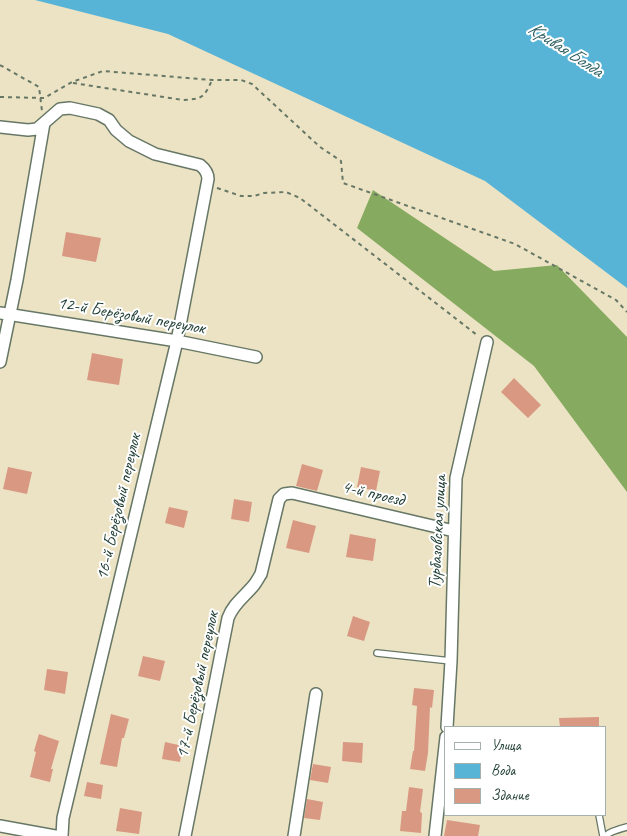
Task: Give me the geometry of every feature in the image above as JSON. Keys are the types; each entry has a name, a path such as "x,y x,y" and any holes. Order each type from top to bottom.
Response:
{"street":[{"path":"0,127 37,129 60,109 70,108 98,114 108,120 129,141 142,148 155,154 200,165 208,174 208,185"},
{"path":"0,362 5,313 17,280 44,123"},
{"name":"16-й Берёзовый переулок","path":"62,836 63,818 177,340 208,185"},
{"name":"12-й Берёзовый переулок","path":"5,313 177,340 256,357"},
{"name":"Турбазовская улица","path":"447,726 456,478 487,342"},
{"name":"4-й проезд","path":"284,494 292,493 454,531"},
{"name":"17-й Берёзовый переулок","path":"185,836 228,618 234,606 255,584 261,574 279,499 284,494"},
{"path":"294,836 316,694"},
{"path":"435,836 444,755"},
{"path":"0,826 55,836"}],"lane":[{"path":"377,652 450,661"},
{"path":"599,816 604,836 609,832 627,827"}],"path":[{"path":"0,65 39,87 44,123"},
{"path":"0,97 44,98 72,82 103,71 212,80 241,80 252,84 320,147 340,161 343,183 515,244 616,300 627,312"},
{"path":"72,82 183,100 196,99 206,94 212,80"},
{"path":"208,185 241,196 286,192 300,198 487,342"}],"green space":[{"path":"373,190 494,271 557,265 627,337 627,492 534,366 357,228"}],"water":[{"name":"Кривая Болда","path":"35,0 627,0 627,288 485,181 168,34"}],"building":[{"path":"66,232 101,238 96,262 62,256"},
{"path":"92,353 123,359 119,385 87,380"},
{"path":"514,378 541,405 528,418 501,392"},
{"path":"302,464 323,470 317,491 296,486"},
{"path":"8,467 32,472 27,494 3,489"},
{"path":"361,467 380,471 376,491 357,487"},
{"path":"234,499 252,502 249,522 231,519"},
{"path":"169,507 188,511 184,528 165,523"},
{"path":"293,520 316,526 309,553 286,548"},
{"path":"350,534 376,539 373,561 346,557"},
{"path":"353,616 370,622 364,641 347,636"},
{"path":"143,656 165,661 160,681 138,676"},
{"path":"47,669 68,672 65,694 44,690"},
{"path":"414,688 434,690 432,708 430,707 428,753 425,771 410,769 414,751 417,706 412,705"},
{"path":"111,714 129,719 124,738 122,738 117,767 100,764"},
{"path":"599,717 599,726 560,726 559,718"},
{"path":"39,734 59,741 51,769 53,769 50,782 30,777"},
{"path":"165,742 183,746 180,762 162,759"},
{"path":"343,742 363,743 362,763 342,761"},
{"path":"313,764 331,767 328,783 310,780"},
{"path":"87,782 103,785 101,799 84,796"},
{"path":"409,787 423,789 420,812 422,813 421,833 400,831 402,811 406,811"},
{"path":"307,799 323,802 320,820 304,818"},
{"path":"120,808 142,812 139,834 116,831"},
{"path":"447,820 480,825 478,836 444,836"}]}
